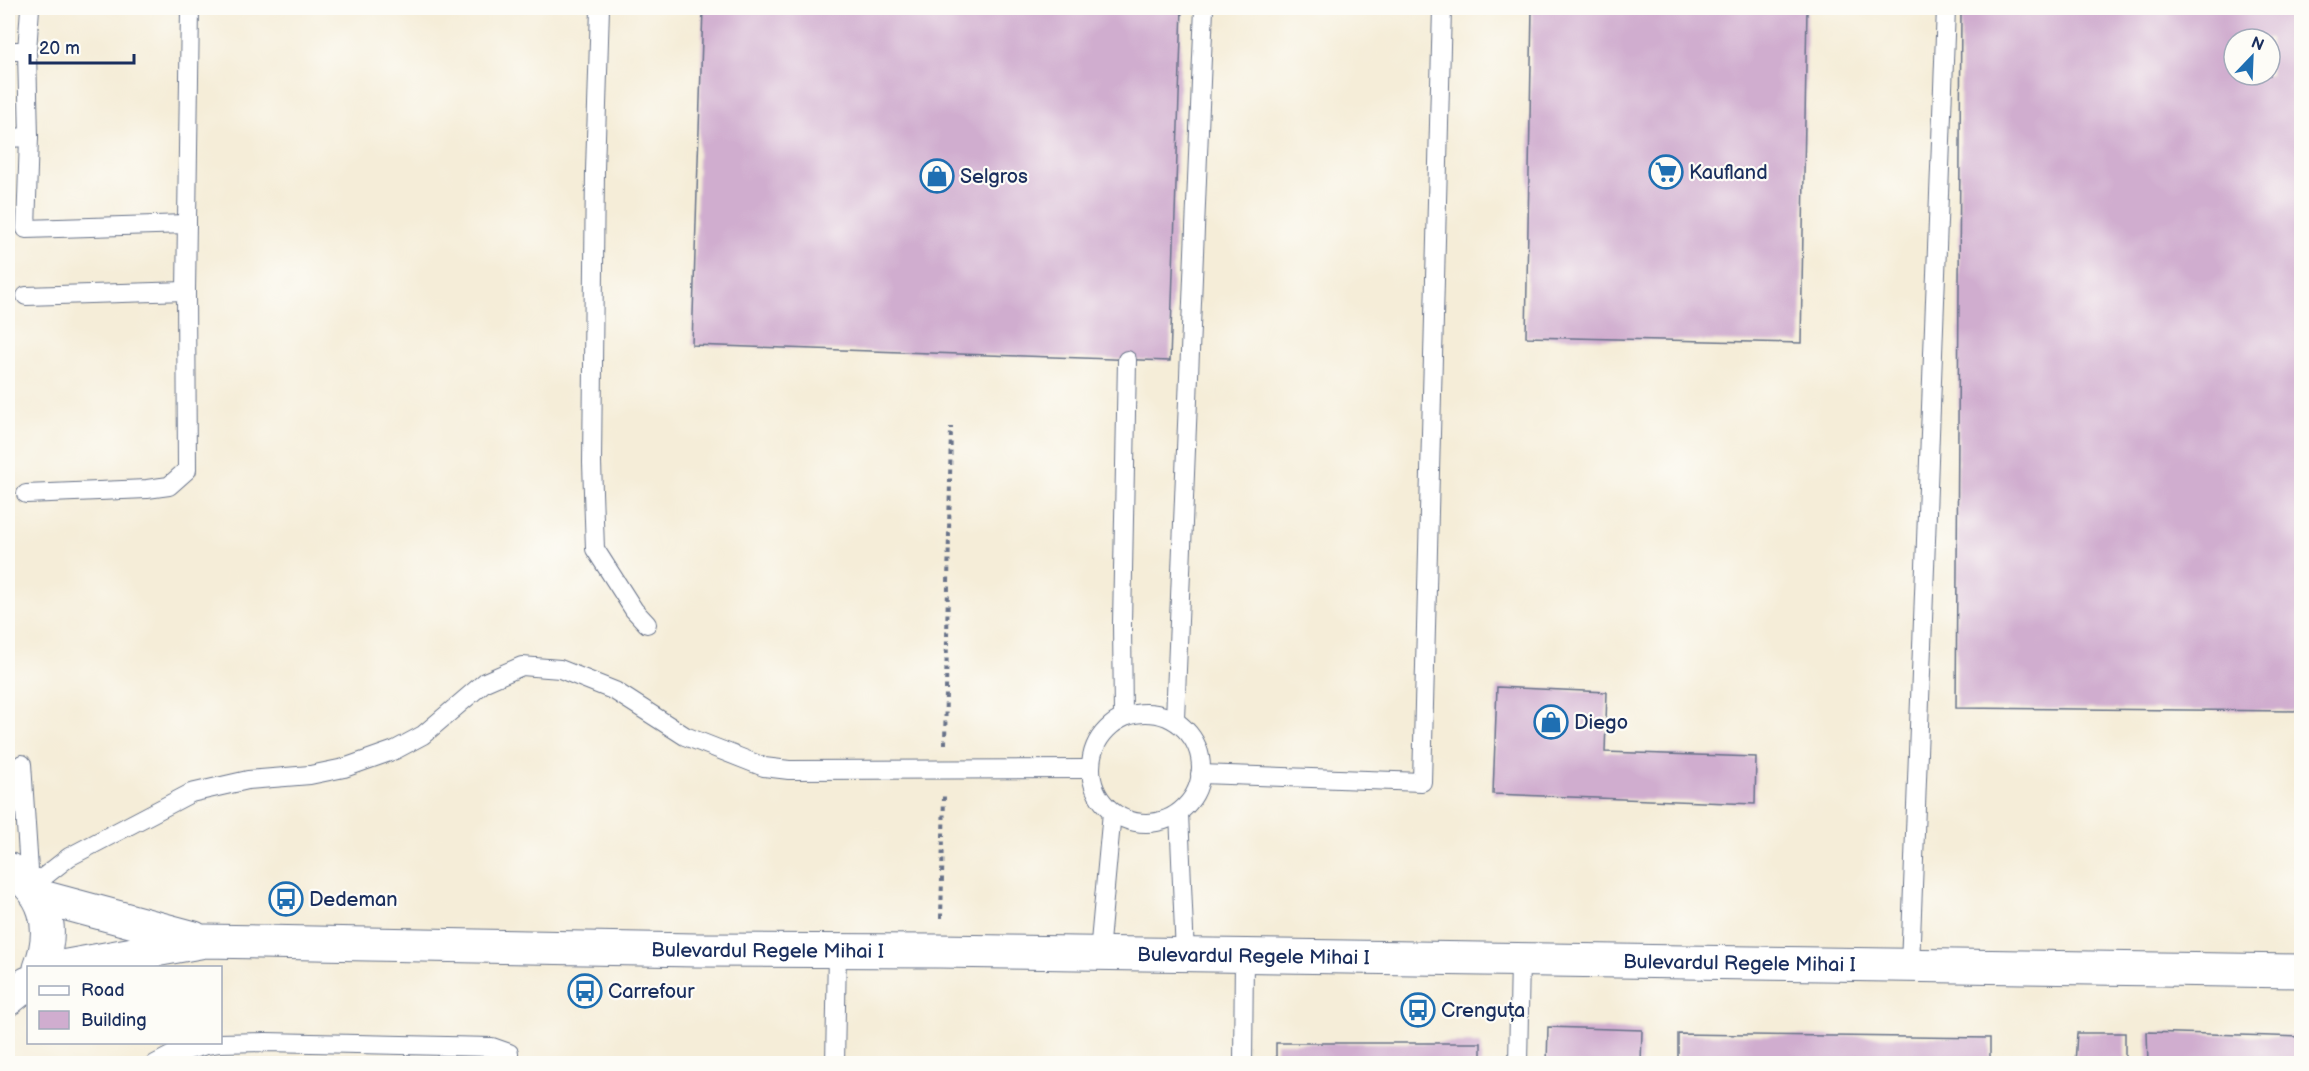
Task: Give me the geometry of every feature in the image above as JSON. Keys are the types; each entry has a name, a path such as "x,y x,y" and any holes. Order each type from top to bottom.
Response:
{"main road":[{"name":"Bulevardul Regele Mihai I","path":"27,884 205,941"},
{"path":"27,884 46,914 49,933 41,966"},
{"name":"Bulevardul Regele Mihai I","path":"67,966 205,941 2301,971"},
{"path":"8,999 27,984"}],"lane":[{"path":"30,8 27,51 30,137 26,229 187,224"},
{"path":"26,494 169,486 187,470 186,291 190,8"},
{"path":"600,8 595,170 592,451 595,549 634,610 647,624"},
{"path":"1175,719 1204,8"},
{"path":"1200,774 1422,782 1442,8"},
{"path":"1910,966 1946,8"},
{"path":"8,51 27,51"},
{"path":"8,138 30,137"},
{"path":"26,296 186,291"},
{"path":"1123,716 1122,624 1127,360"},
{"path":"27,884 69,857 191,793 248,780 310,775 395,750 423,735 485,682 522,666 560,669 615,691 685,736 764,766 789,770 1089,769"},
{"path":"1149,711 1175,719 1195,739 1202,765 1196,792 1179,813 1157,823 1133,822 1112,812 1096,793 1089,769 1098,737 1123,716 1149,711"},
{"path":"8,802 22,764 27,884"},
{"path":"1099,953 1112,812"},
{"path":"1179,813 1185,955"},
{"path":"835,1064 837,951"},
{"path":"1243,1064 1244,956"},
{"path":"1518,1064 1520,959"},
{"path":"155,1064 206,1045 266,1042 492,1047 508,1053 508,1064"}],"path":[{"path":"939,951 951,427"}],"building":[{"name":"Selgros","path":"703,8 1182,8 1170,361 692,345"},
{"name":"Kaufland","path":"1532,8 1807,8 1801,343 1526,337"},
{"path":"1961,8 2302,8 2302,711 1956,708"},
{"name":"Diego","path":"1497,687 1607,692 1605,752 1756,757 1755,804 1493,794"},
{"path":"1548,1027 1642,1030 1641,1064 1547,1064"},
{"path":"2147,1032 2302,1037 2302,1064 2148,1064"},
{"path":"2077,1033 2125,1033 2125,1064 2075,1064"},
{"path":"1678,1034 1990,1038 1990,1064 1678,1064"},
{"path":"1276,1043 1481,1043 1481,1064 1276,1064"}],"place":[{"name":"Kaufland","path":"1666,172"},
{"name":"Selgros","path":"937,176"},
{"name":"Diego","path":"1551,722"},
{"name":"Dedeman","path":"286,899"},
{"name":"Carrefour","path":"585,991"},
{"name":"Crenguța","path":"1418,1010"}]}
